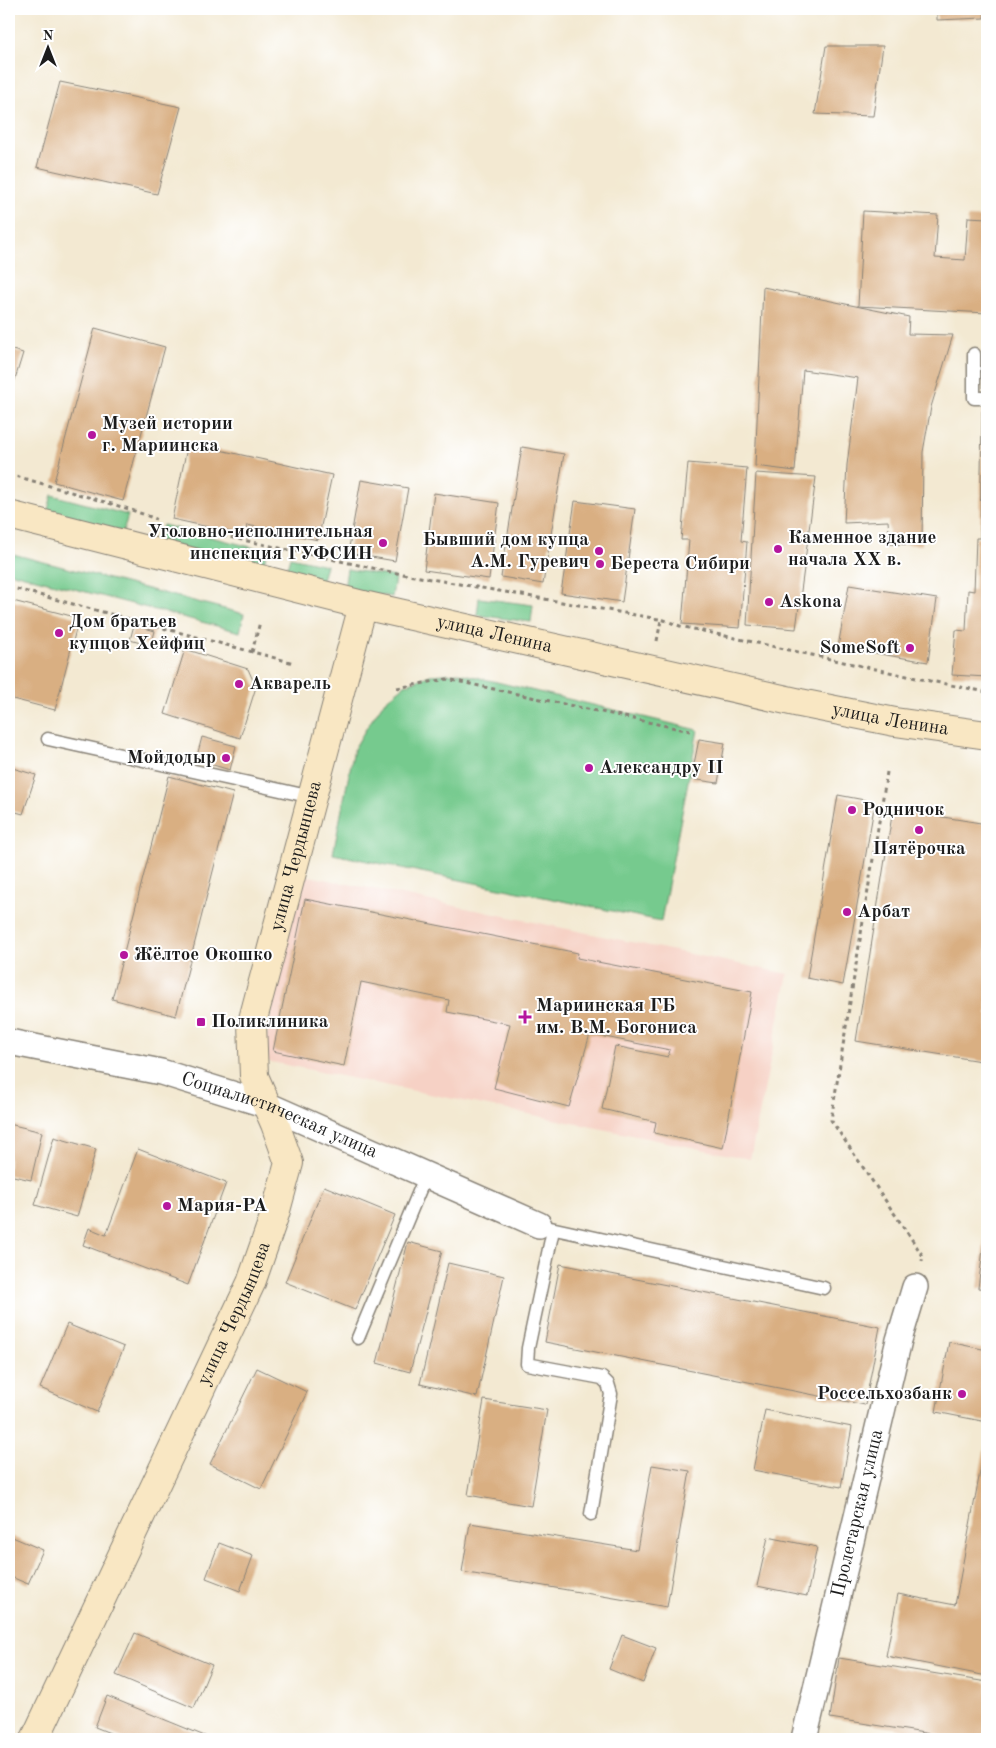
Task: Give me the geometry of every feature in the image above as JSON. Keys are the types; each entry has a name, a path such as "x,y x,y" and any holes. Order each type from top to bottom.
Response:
{"street":[{"name":"улица Ленина","path":"9,515 363,605 800,703 895,722 985,735"},
{"name":"улица Чердынцева","path":"35,1739 251,1283 276,1214 289,1163 254,1076 252,1023 363,605"},
{"name":"Социалистическая улица","path":"9,1042 161,1072 267,1105 546,1227"},
{"name":"Пролетарская улица","path":"804,1739 899,1340 915,1287"}],"lane":[{"path":"974,354 974,398 987,398"},
{"path":"48,739 312,797"},
{"path":"358,1338 426,1175"},
{"path":"591,1514 611,1394 608,1384 602,1378 527,1364 546,1227 824,1288"}],"path":[{"path":"9,474 129,509 157,520"},
{"path":"211,533 400,573 661,620 680,626 987,692"},
{"path":"9,587 294,663"},
{"path":"656,644 661,620"},
{"path":"252,652 260,622"},
{"path":"397,688 446,679 690,732"},
{"path":"887,772 831,1120 923,1256 915,1287"}],"shaded area":[{"name":"Мариинская ГБ им. В.М. Богониса","path":"299,874 788,974 750,1159 262,1060"}],"green space":[{"path":"52,495 128,515 123,532 47,513"},
{"path":"163,525 267,551 262,571 158,545"},
{"path":"9,553 244,614 240,632 9,572"},
{"path":"290,557 326,565 321,584 285,575"},
{"path":"347,569 395,577 392,597 344,589"},
{"path":"479,598 533,605 531,622 477,615"},
{"path":"459,673 698,730 661,921 333,854 354,749 384,702 405,685 430,675"}],"building":[{"path":"937,9 985,9 984,18 937,20"},
{"path":"826,46 883,46 873,116 815,114"},
{"path":"60,82 181,107 157,194 37,167"},
{"path":"863,211 938,215 935,258 965,260 968,217 987,218 987,313 858,306"},
{"path":"763,287 909,317 908,334 953,335 931,407 923,452 922,545 890,544 888,521 844,523 847,465 858,378 803,370 795,471 755,466"},
{"path":"95,328 165,347 123,501 54,482"},
{"path":"9,349 23,353 9,399"},
{"path":"982,411 987,411 987,677 952,675 956,630 966,631 968,590 974,591 976,538 980,538"},
{"path":"188,443 332,475 318,540 247,525 245,535 172,519"},
{"path":"522,447 564,454 543,584 501,577"},
{"path":"688,463 747,468 741,541 747,542 740,628 682,624 689,540 681,540"},
{"path":"756,473 816,477 796,629 747,625"},
{"path":"361,480 408,488 395,561 348,553"},
{"path":"434,493 499,503 489,579 424,570"},
{"path":"575,501 635,509 622,602 561,593"},
{"path":"849,585 937,599 928,662 838,647"},
{"path":"9,600 79,618 55,710 9,698"},
{"path":"134,625 155,631 151,646 130,640"},
{"path":"185,649 248,669 256,687 240,738 165,714"},
{"path":"202,737 236,746 230,770 196,760"},
{"path":"699,739 725,743 718,783 691,779"},
{"path":"9,767 36,775 23,814 9,810"},
{"path":"169,776 233,793 176,1016 112,999"},
{"path":"838,795 875,802 843,985 807,978"},
{"path":"893,809 987,824 987,1062 856,1041"},
{"path":"305,899 578,953 577,958 752,992 723,1148 654,1133 656,1122 602,1109 615,1046 668,1057 670,1050 590,1034 569,1107 494,1088 510,1024 447,1012 449,1000 361,982 344,1066 273,1051"},
{"path":"9,1124 42,1132 31,1180 9,1175"},
{"path":"54,1137 96,1149 77,1217 35,1205"},
{"name":"Мария-РА","path":"138,1149 226,1183 188,1285 83,1245 89,1228 106,1235"},
{"path":"324,1186 395,1215 355,1310 285,1282"},
{"path":"987,1226 987,1289 978,1288"},
{"path":"408,1242 442,1251 410,1372 377,1363"},
{"path":"448,1263 504,1276 477,1397 420,1384"},
{"path":"560,1264 880,1327 865,1405 545,1342"},
{"path":"67,1324 124,1347 97,1412 40,1388"},
{"path":"949,1342 987,1350 987,1422 936,1412"},
{"path":"257,1368 307,1392 261,1489 210,1464"},
{"path":"484,1400 547,1410 531,1506 468,1495"},
{"path":"765,1410 852,1427 841,1487 753,1470"},
{"path":"986,1440 987,1676 886,1656 898,1594 955,1605"},
{"path":"652,1465 690,1471 667,1607 462,1572 470,1523 637,1550"},
{"path":"10,1536 43,1550 28,1584 9,1576"},
{"path":"768,1537 817,1547 807,1596 757,1586"},
{"path":"219,1543 253,1556 240,1591 206,1578"},
{"path":"135,1633 212,1665 194,1708 116,1675"},
{"path":"622,1635 656,1648 643,1683 609,1669"},
{"path":"839,1658 987,1682 987,1739 962,1739 830,1718"},
{"path":"107,1696 212,1739 125,1739 95,1727"}],"place":[{"name":"Музей истории г. Мариинска","path":"92,435"},
{"name":"Уголовно-исполнительная инспекция ГУФСИН","path":"383,543"},
{"name":"Каменное здание начала XX в.","path":"778,549"},
{"name":"Бывший дом купца А.М. Гуревич","path":"599,551"},
{"name":"Береста Сибири","path":"600,564"},
{"name":"Askona","path":"769,602"},
{"name":"Дом братьев купцов Хейфиц","path":"59,633"},
{"name":"SomeSoft","path":"910,648"},
{"name":"Акварель","path":"239,684"},
{"name":"Мойдодыр","path":"226,758"},
{"name":"Александру II","path":"589,768"},
{"name":"Родничок","path":"852,810"},
{"name":"Пятёрочка","path":"919,830"},
{"name":"Арбат","path":"847,912"},
{"name":"Жёлтое Окошко","path":"124,955"},
{"name":"Мариинская ГБ им. В.М. Богониса","path":"525,1017"},
{"name":"Поликлиника","path":"201,1022"},
{"name":"Мария-РА","path":"167,1206"},
{"name":"Россельхозбанк","path":"962,1394"}]}
